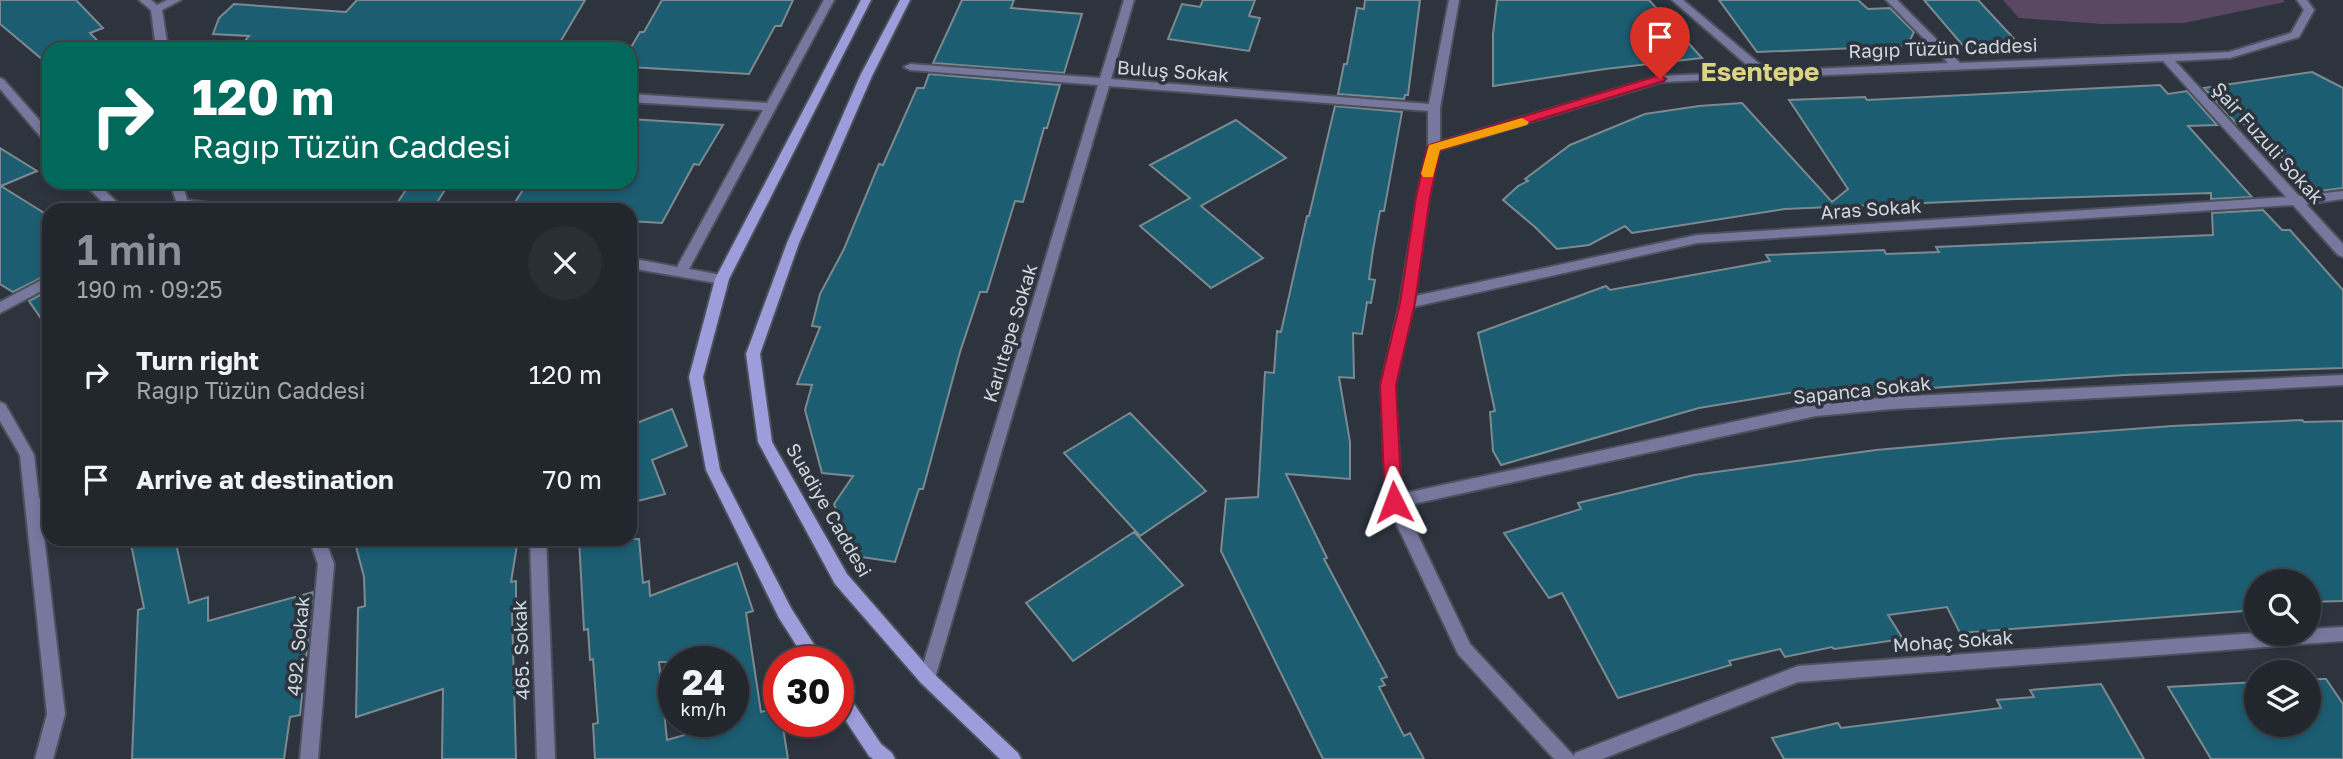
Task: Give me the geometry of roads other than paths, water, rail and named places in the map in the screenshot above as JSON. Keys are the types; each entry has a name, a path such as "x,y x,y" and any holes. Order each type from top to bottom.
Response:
{"main road":[{"path":"807,646 785,613 713,470 695,377 722,279 866,0"},
{"name":"Suadiye Caddesi","path":"905,0 866,76 793,243 753,354 765,442 841,579 927,678 1012,759"},
{"path":"854,718 875,750 887,759"}],"street":[{"path":"144,0 156,9 161,42"},
{"path":"156,9 176,0"},
{"path":"681,272 829,0"},
{"name":"Karlıtepe Sokak","path":"927,678 1129,0"},
{"path":"1454,0 1434,108 1434,148 1423,197 1407,303 1388,385 1394,502 1464,649 1566,759"},
{"path":"1677,0 1765,74"},
{"path":"1891,0 1958,66"},
{"name":"Ragıp Tüzün Caddesi","path":"1434,148 1660,79 2230,55 2295,35 2309,10 2302,0"},
{"name":"Şair Fuzuli Sokak","path":"2166,58 2343,253"},
{"name":"Buluş Sokak","path":"910,67 1434,108"},
{"path":"0,82 42,131"},
{"path":"637,98 772,107"},
{"path":"0,107 16,100"},
{"path":"96,189 110,203"},
{"name":"Aras Sokak","path":"1407,303 1697,239 2297,201 2343,195"},
{"path":"637,264 722,279"},
{"path":"0,308 42,285"},
{"name":"Sapanca Sokak","path":"1394,502 1816,410 1892,403 2343,380"},
{"path":"0,408 27,455 56,713 44,759"},
{"path":"33,509 42,504"},
{"name":"492. Sokak","path":"309,759 326,564 320,546"},
{"name":"465. Sokak","path":"538,546 546,759"},
{"name":"Mohaç Sokak","path":"1581,759 1798,674 2343,635"}],"district":[{"name":"Esentepe","path":"1760,72"}]}
